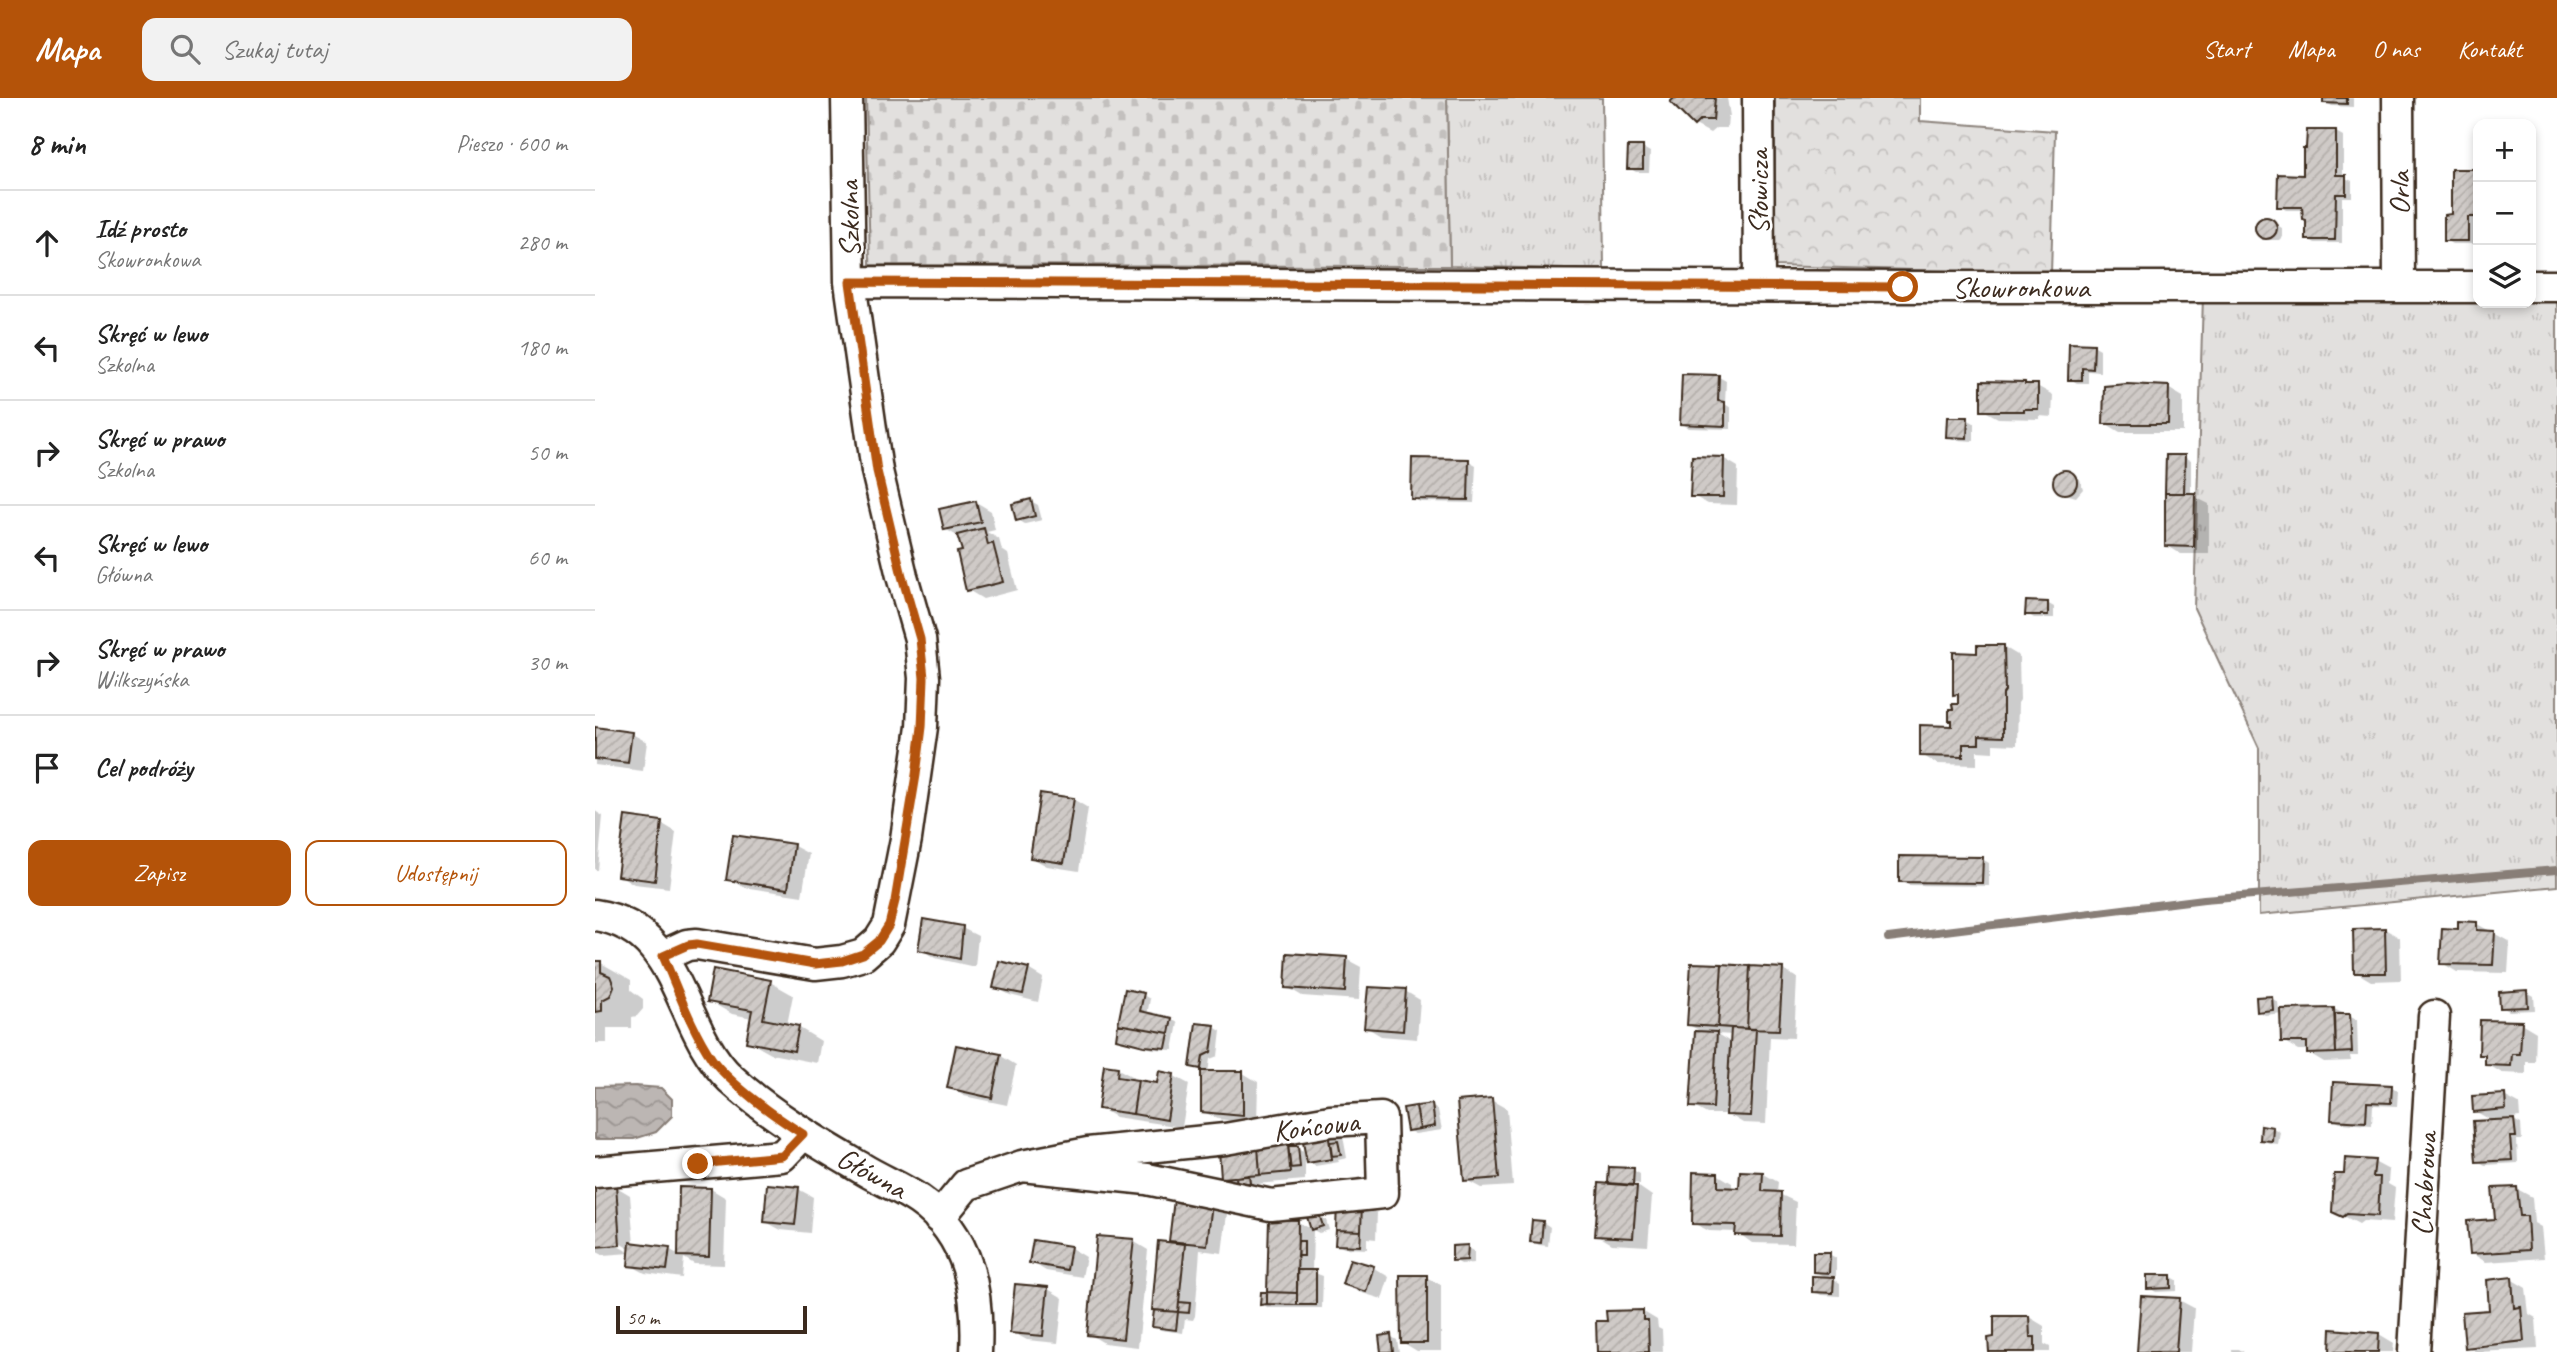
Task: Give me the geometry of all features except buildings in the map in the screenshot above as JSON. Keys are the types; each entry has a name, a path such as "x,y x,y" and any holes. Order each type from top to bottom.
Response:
{"street":[{"name":"Szkolna","path":"663,956 697,944 815,964 842,961 863,954 879,941 889,925 907,839 922,727 924,678 920,639 877,471 850,282 847,98"},
{"name":"Słowicza","path":"1758,98 1759,286"},
{"name":"Orla","path":"2398,98 2399,287"},
{"name":"Skowronkowa","path":"850,282 2473,287"},
{"path":"2536,286 2557,286"},
{"name":"Główna","path":"595,915 628,924 650,941 663,956 692,1023 713,1060 745,1091 803,1134 921,1200 939,1218 968,1264 976,1302 975,1352"},
{"name":"Chabrowa","path":"2414,1352 2434,1016"},
{"name":"Końcowa","path":"939,1218 966,1185 1022,1166 1088,1153 1225,1139 1330,1121 1381,1118 1383,1193 1271,1205 1147,1180 1022,1166"},
{"path":"595,1172 782,1156 803,1134"}],"green space":[{"path":"866,98 1447,98 1450,266 870,265"},
{"path":"1447,98 1602,98 1604,270 1450,266"},
{"path":"1775,98 1920,98 1920,121 2055,131 2051,274 1775,266"},
{"path":"2203,296 2473,300 2473,308 2536,308 2536,301 2557,300 2557,886 2259,915 2259,748 2194,608"}],"water":[{"path":"595,1087 661,1088 672,1099 672,1116 656,1132 634,1139 595,1139"}],"waterway":[{"path":"1888,938 2204,899 2557,870"}],"route":[{"path":"698,1164 782,1156 803,1134 745,1091 713,1060 692,1023 663,956 697,944 815,964 842,961 863,954 879,941 889,925 907,839 922,727 924,678 920,639 877,471 850,282 1903,287"}]}
